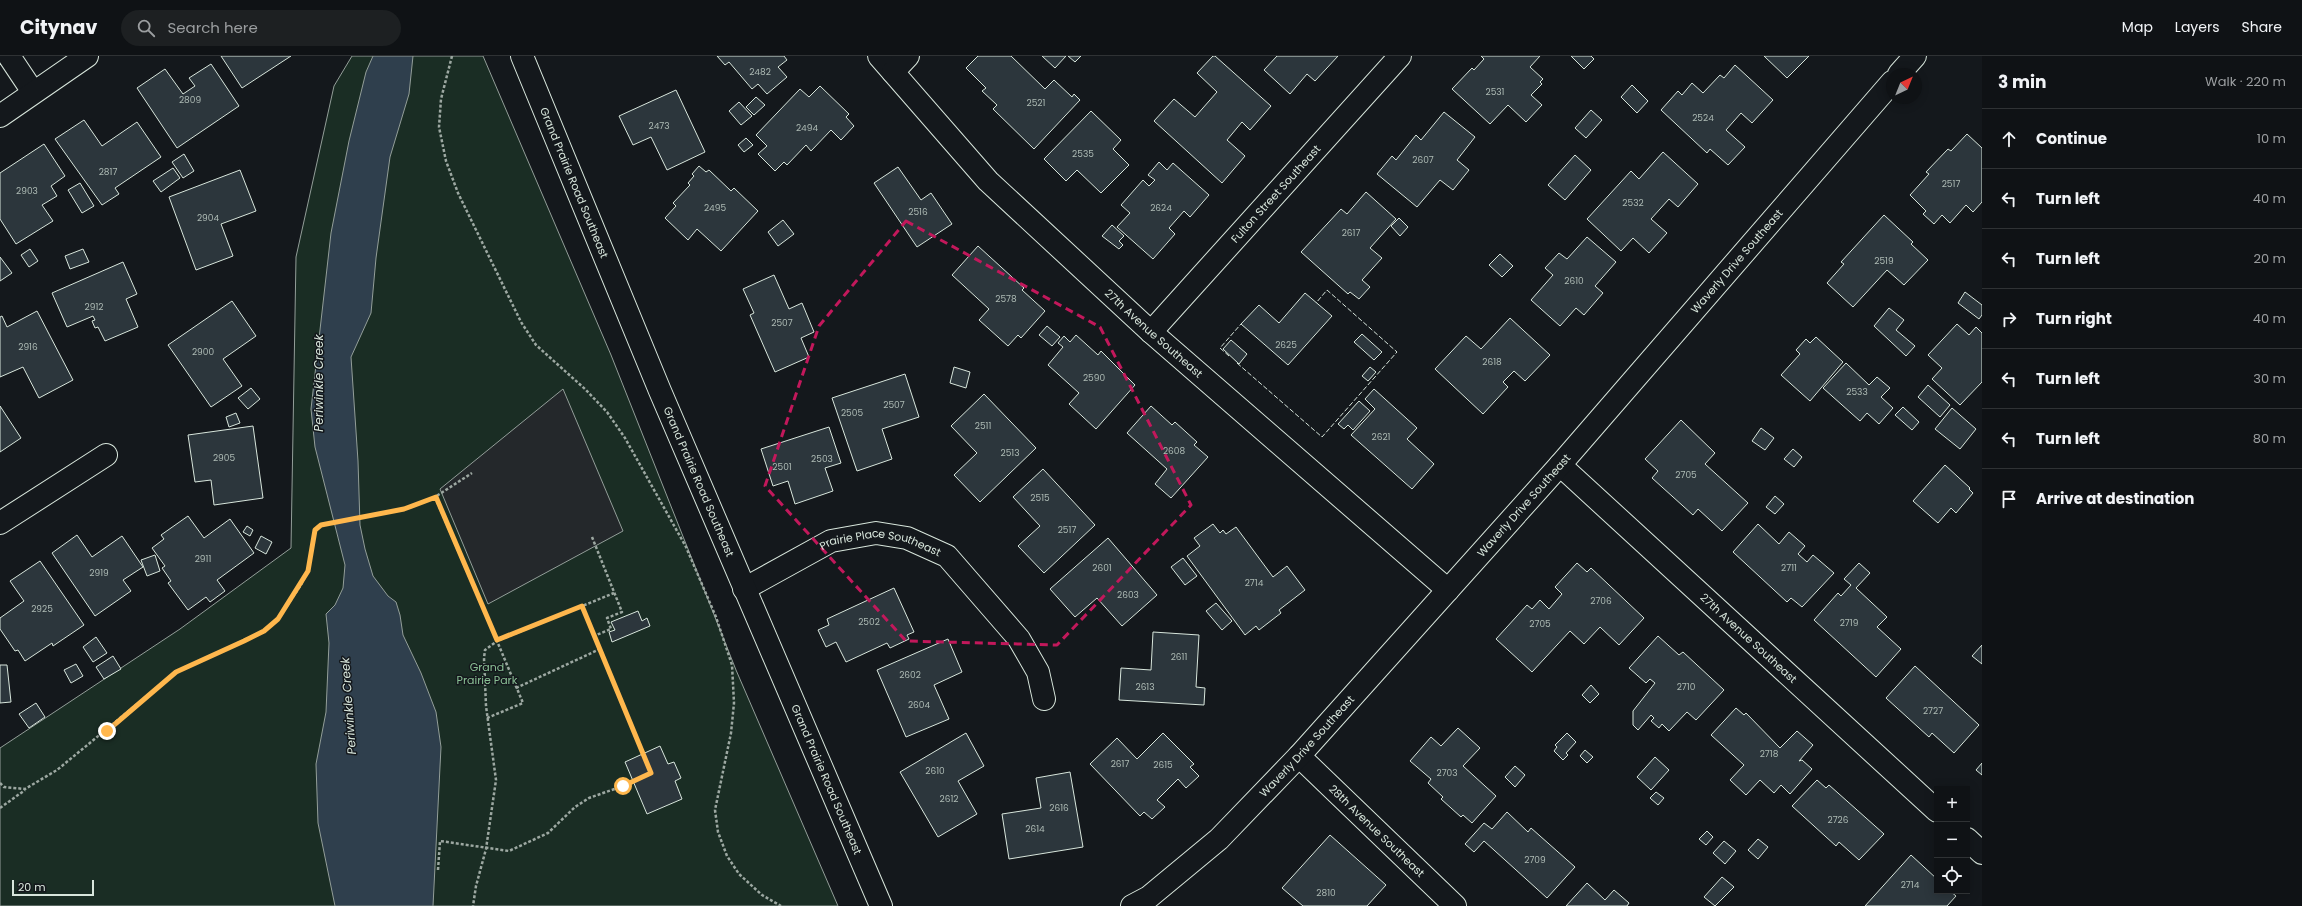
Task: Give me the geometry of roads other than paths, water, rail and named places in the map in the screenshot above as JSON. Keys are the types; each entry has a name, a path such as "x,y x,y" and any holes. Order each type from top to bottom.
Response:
{"street":[{"path":"9,56 33,92"},
{"path":"0,116 87,56"},
{"name":"Grand Prairie Road Southeast","path":"522,56 660,392 881,906"},
{"name":"27th Avenue Southeast","path":"879,56 988,181 1151,332 1448,590"},
{"path":"892,72 908,56"},
{"name":"Fulton Street Southeast","path":"1151,332 1400,56"},
{"path":"1904,68 1915,56"},
{"name":"Waverly Drive Southeast","path":"1132,906 1149,897 1220,839 1299,756 1560,465 1886,89"},
{"path":"0,524 106,455"},
{"name":"27th Avenue Southeast","path":"1560,465 1934,808"},
{"name":"Prairie Place Southeast","path":"744,589 831,541 876,533 907,538 947,556 1014,633 1038,672 1044,698"},
{"name":"28th Avenue Southeast","path":"1299,756 1447,904"},
{"path":"1970,842 1982,853"}],"water":[{"name":"Periwinkle Creek","path":"373,56 413,56 409,94 390,157 376,258 371,313 351,357 358,461 360,525 373,576 388,596 396,602 400,615 403,635 421,673 436,712 441,747 433,906 335,906 318,823 316,764 326,712 329,643 326,614 335,605 343,588 345,565 315,447 311,409 331,233 349,141 366,72"}],"park label":[{"name":"Grand Prairie Park","path":"487,673"}]}
